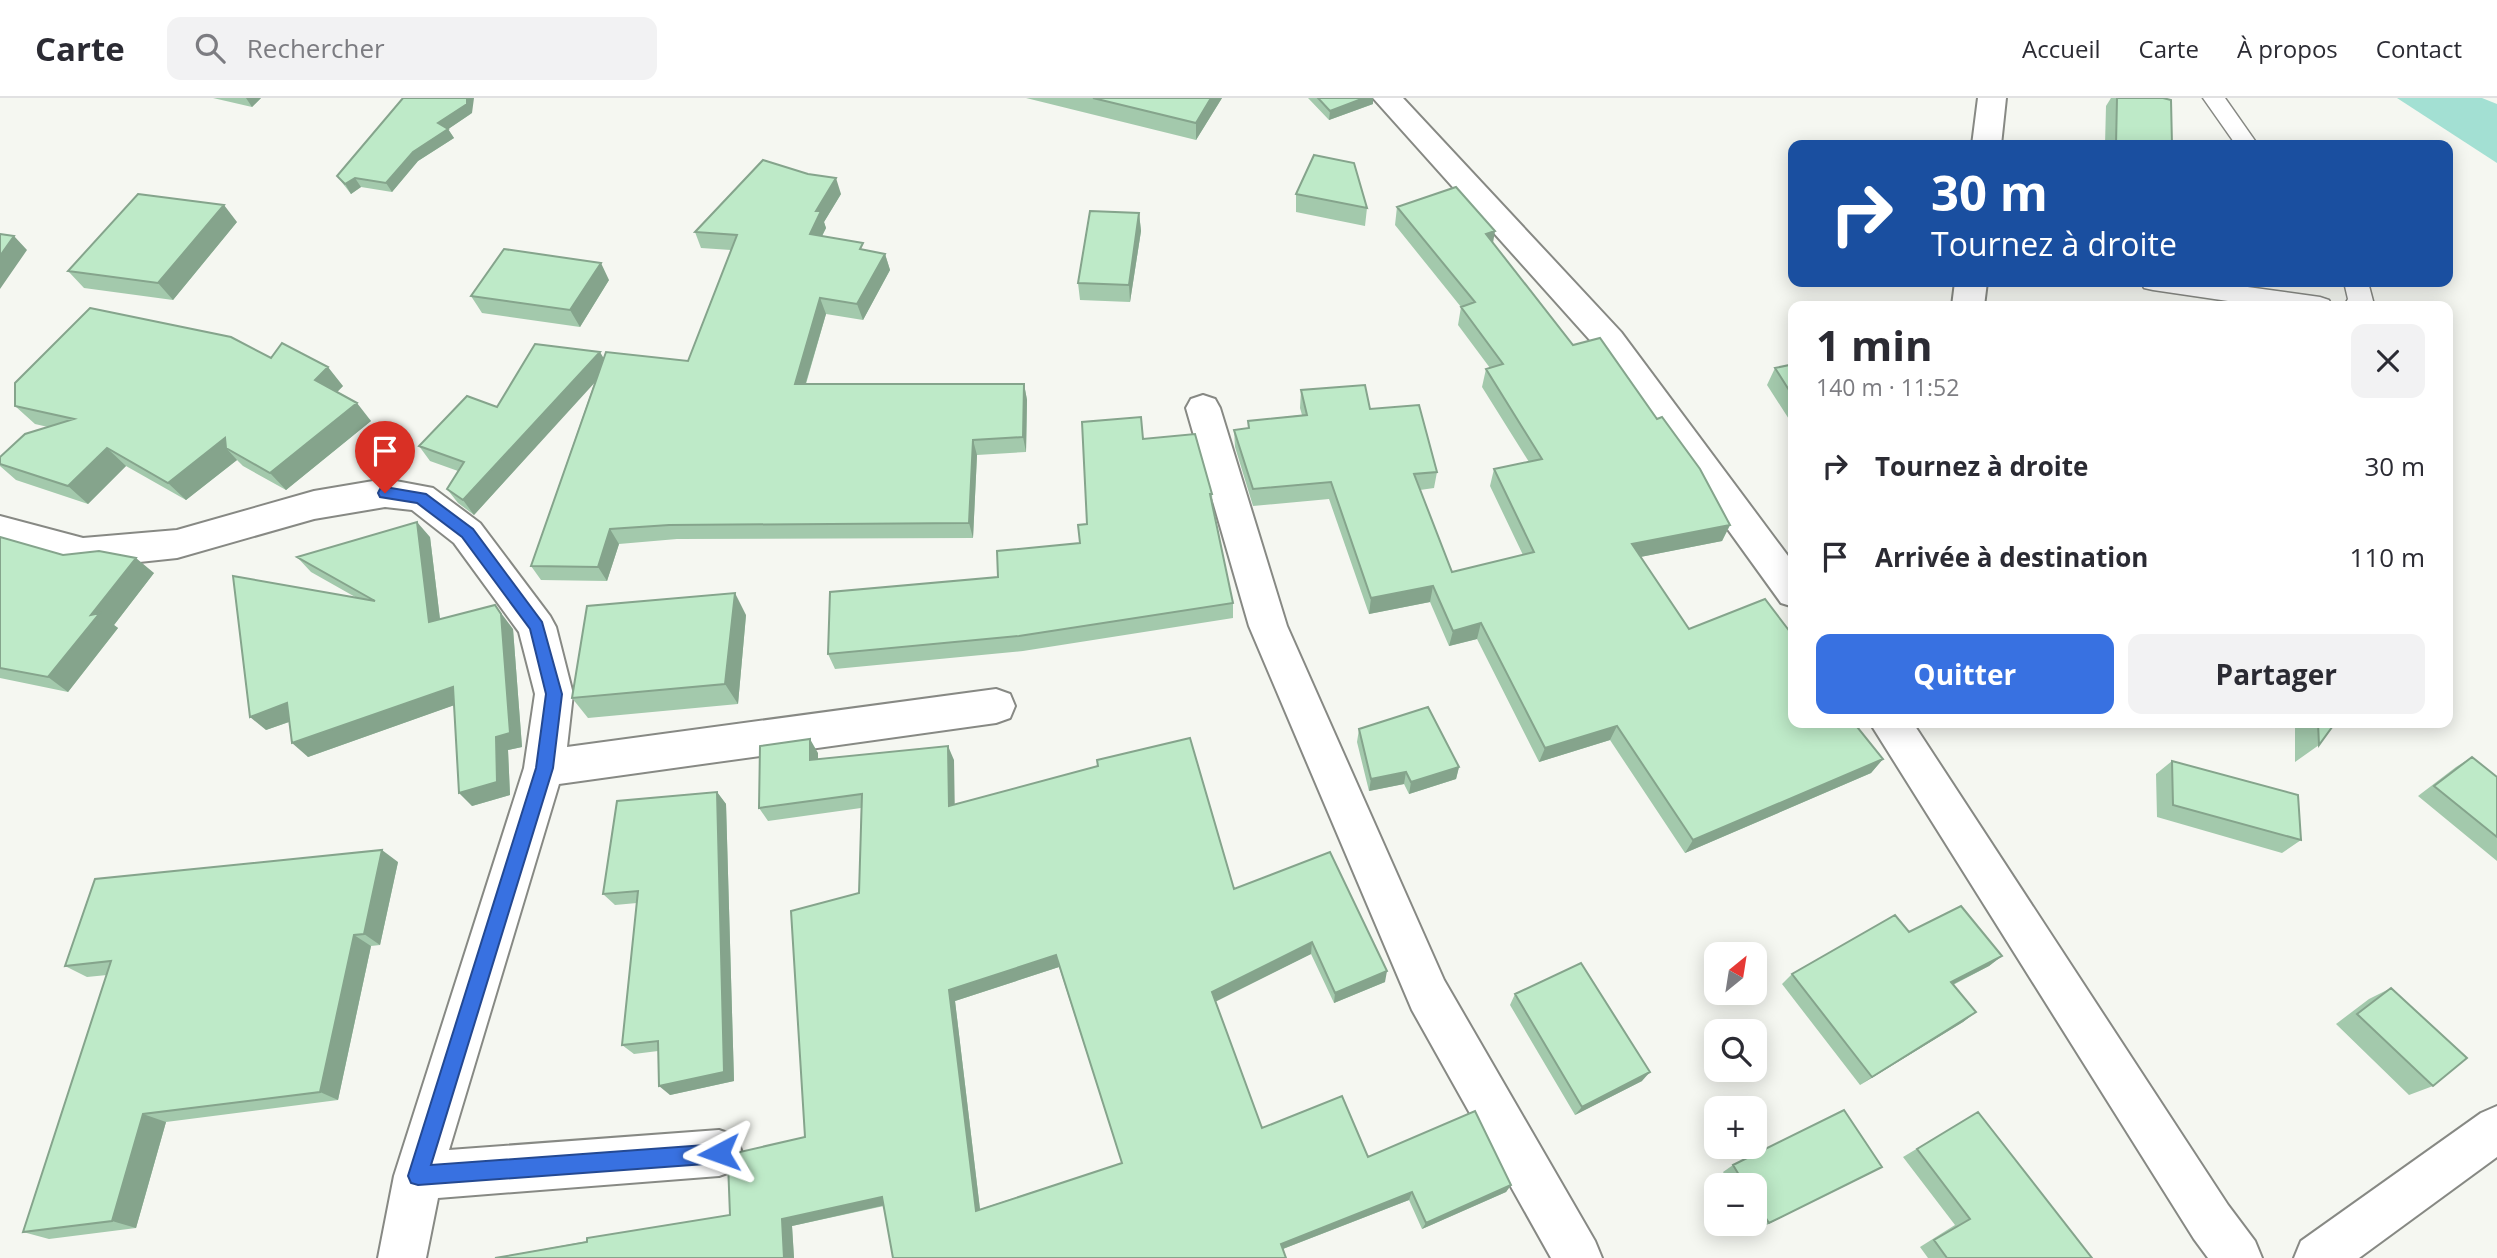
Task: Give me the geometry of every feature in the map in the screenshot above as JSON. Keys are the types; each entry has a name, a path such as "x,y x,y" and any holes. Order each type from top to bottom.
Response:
{"street":[{"path":"1387,98 1609,340 1788,584"},
{"path":"1988,140 1992,98"},
{"path":"1203,408 1268,626 1423,983 1578,1258"},
{"path":"0,530 83,553 177,544 314,505 385,493 421,498 467,533 537,627 554,694 544,768 418,1176 402,1258"},
{"path":"544,768 996,706"},
{"path":"1898,728 1920,742 2211,1222 2238,1258"},
{"path":"2318,1258 2497,1129"},
{"path":"418,1176 719,1153"}],"lane":[{"path":"2214,98 2243,140"},
{"path":"2188,287 2285,301"}],"water":[{"path":"2397,98 2482,98 2497,104 2497,163"}],"building":[{"path":"403,98 467,98 467,104 438,123 448,129 413,152 386,183 355,178 345,184 337,176"},
{"path":"1093,98 1211,98 1196,123"},
{"path":"1318,98 1364,98 1330,111"},
{"path":"2117,98 2171,100 2172,140 2116,140"},
{"path":"1314,155 1354,163 1367,208 1296,194"},
{"path":"763,160 808,174 836,178 816,211 821,211 810,234 863,243 860,249 885,254 857,304 820,298 795,384 1024,384 1023,437 973,440 969,523 669,525 610,529 598,567 531,566 606,352 688,361 737,235 695,232"},
{"path":"1456,187 1495,231 1486,234 1573,345 1600,338 1657,419 1662,417 1700,469 1730,525 1632,544 1689,629 1765,599 1788,629 1788,728 1858,728 1883,759 1693,840 1617,726 1545,748 1481,623 1453,631 1433,586 1371,598 1331,482 1253,489 1234,430 1249,428 1248,421 1307,415 1301,390 1365,385 1370,409 1419,405 1437,472 1414,474 1452,572 1534,552 1494,469 1542,459 1486,369 1503,364 1461,307 1475,302 1397,207"},
{"path":"138,194 224,205 158,283 68,271"},
{"path":"1090,211 1139,213 1129,285 1078,283"},
{"path":"0,234 14,236 0,256"},
{"path":"504,249 601,263 570,310 471,296"},
{"path":"90,308 231,337 271,358 282,343 328,367 315,380 357,403 270,473 226,448 225,438 168,483 107,448 68,486 0,464 0,457 25,434 74,419 15,406 15,383"},
{"path":"535,344 600,352 463,500 447,489 464,462 419,446 467,396 497,407"},
{"path":"1788,365 1788,389 1775,368"},
{"path":"1141,417 1143,439 1195,434 1212,494 1233,603 1019,636 828,654 830,592 998,577 997,551 1080,543 1078,525 1087,524 1082,422"},
{"path":"417,522 429,622 495,605 501,614 510,733 496,737 497,782 459,793 453,687 292,743 287,703 250,717 233,576 375,601 297,557"},
{"path":"0,537 63,555 99,551 136,558 91,615 100,613 48,677 0,668"},
{"path":"735,593 725,684 572,698 587,606"},
{"path":"1428,707 1459,767 1411,782 1406,772 1371,779 1359,729"},
{"path":"2318,728 2331,728 2319,745"},
{"path":"1190,738 1234,889 1330,852 1387,971 1335,993 1312,942 1212,992 1262,1128 1342,1096 1368,1157 1475,1111 1511,1185 1426,1223 1412,1192 1281,1244 1286,1258 893,1258 882,1197 782,1219 784,1258 495,1258 587,1242 587,1238 730,1215 728,1163 731,1154 805,1137 791,911 859,893 862,794 759,808 760,746 810,739 810,760 948,746 949,806 1098,766 1097,760","holes":["1056,955 1122,1163 976,1211 949,990"]},
{"path":"2472,757 2497,777 2497,837 2434,786"},
{"path":"2172,761 2298,795 2301,840 2173,805"},
{"path":"717,792 724,1072 659,1086 658,1041 622,1045 638,891 603,894 617,801"},
{"path":"382,850 364,934 354,935 320,1092 143,1114 112,1221 23,1232 111,961 65,966 95,879"},
{"path":"1961,906 2002,956 1951,982 1976,1012 1872,1077 1792,974 1895,915 1909,932"},
{"path":"1581,963 1650,1072 1582,1107 1515,994"},
{"path":"2391,988 2467,1058 2433,1086 2357,1014"},
{"path":"1844,1110 1882,1167 1769,1223 1767,1173 1738,1173 1733,1165 1745,1159 1767,1159 1767,1148"},
{"path":"1978,1112 2092,1258 1947,1258 1934,1240 1970,1219 1917,1149"}],"route":[{"path":"385,493 421,498 467,533 537,627 554,694 544,768 418,1176 719,1153"}]}
